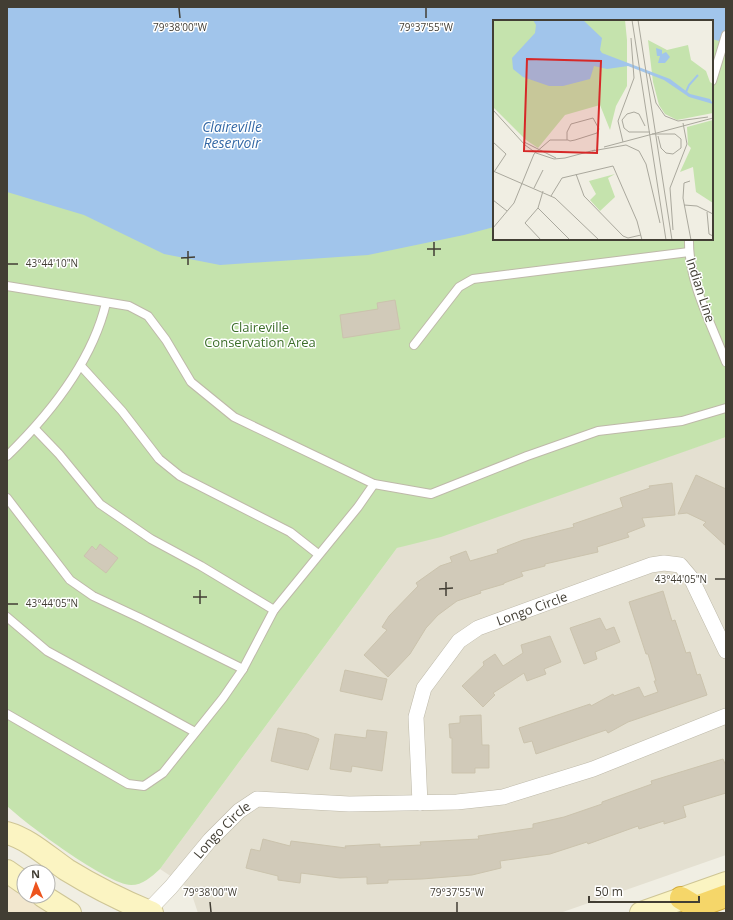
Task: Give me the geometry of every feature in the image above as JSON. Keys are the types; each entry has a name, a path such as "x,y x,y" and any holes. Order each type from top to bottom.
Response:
{"highway":[{"path":"681,898 696,907 726,896"}],"main road":[{"path":"7,833 20,837 77,875 148,912"},
{"path":"7,871 16,877"},
{"path":"641,913 726,882"},
{"path":"56,904 70,913"}],"street":[{"name":"Longo Circle","path":"420,803 416,717 424,688 459,641 478,628 651,565 664,563 680,565 691,578 726,651"},
{"name":"Longo Circle","path":"148,912 210,840 240,811 257,799 350,804 457,802 503,797 593,769 726,716"}],"lane":[{"path":"713,78 726,35"},
{"name":"Indian Line","path":"689,240 689,252 698,291 726,362"},
{"path":"414,345 459,287 473,279 689,252"},
{"path":"7,286 129,306 148,316 166,340 191,382 234,417 374,484 431,494 527,456 598,431 682,421 726,408"},
{"path":"7,456 35,429 81,366 101,326 106,303"},
{"path":"81,366 122,411 158,459 180,476 290,532 318,554"},
{"path":"35,429 59,454 100,504 151,539 202,566 274,610"},
{"path":"7,714 128,784 144,786 163,773 224,698 243,670 274,610 318,554 358,507 374,484"},
{"path":"7,498 70,580 93,596 243,670"},
{"path":"7,616 47,651 195,732"}],"shaded area":[{"path":"726,437 726,855 560,913 198,913 193,898 193,891 160,869 397,548"},
{"path":"7,885 16,891 16,904 35,904 49,913 7,913"}],"green space":[{"name":"Claireville Conservation Area","path":"7,7 726,7 726,437 441,537 397,548 160,869 143,882 131,885 105,875 87,865 17,815 7,806"}],"water":[{"name":"Claireville Reservoir","path":"7,7 726,7 726,43 713,39 713,20 493,20 493,227 464,235 368,255 220,265 164,254 84,215 7,192"}],"building":[{"path":"395,300 400,329 343,338 340,315 378,309 377,303"},
{"path":"696,475 726,489 726,546 703,525 706,522 687,513 678,514"},
{"path":"672,483 675,515 642,518 645,526 627,533 629,537 597,547 598,552 545,564 545,566 521,572 523,576 504,584 480,591 481,593 457,601 438,615 426,628 410,654 388,677 364,655 387,630 382,627 389,616 418,586 416,583 440,566 452,562 450,557 466,551 470,561 498,553 497,550 523,540 574,527 573,524 623,507 620,498 650,488 649,486"},
{"path":"100,544 118,558 106,573 84,556 92,546 96,550"},
{"path":"663,591 672,621 675,620 686,653 690,652 697,675 700,674 707,695 628,722 608,733 606,730 536,754 532,741 524,743 519,728 590,704 591,706 613,694 614,696 639,687 644,697 658,692 648,654 646,654 629,602"},
{"path":"600,618 606,630 614,627 620,642 595,652 597,659 584,664 570,628"},
{"path":"550,636 561,662 544,669 546,674 527,681 524,673 493,693 495,695 483,707 462,686 484,665 483,662 495,654 503,666 523,653 521,645"},
{"path":"345,670 387,679 382,700 340,691"},
{"path":"481,715 482,745 489,745 489,768 475,768 475,773 452,773 452,738 450,738 449,724 460,723 460,716"},
{"path":"278,728 307,734 319,739 308,770 271,761"},
{"path":"367,730 387,732 382,771 352,766 351,772 330,769 335,734 366,738"},
{"path":"723,759 726,766 726,793 683,806 686,817 664,824 664,821 639,829 638,826 588,844 587,842 550,854 500,861 501,868 472,875 388,880 388,883 367,884 367,877 340,878 301,873 300,883 278,880 278,876 246,868 251,849 260,851 263,839 290,846 291,841 346,848 345,846 380,844 380,847 421,845 420,842 479,839 478,836 533,828 533,824 564,817 602,804 602,802 652,784 651,781"}]}
